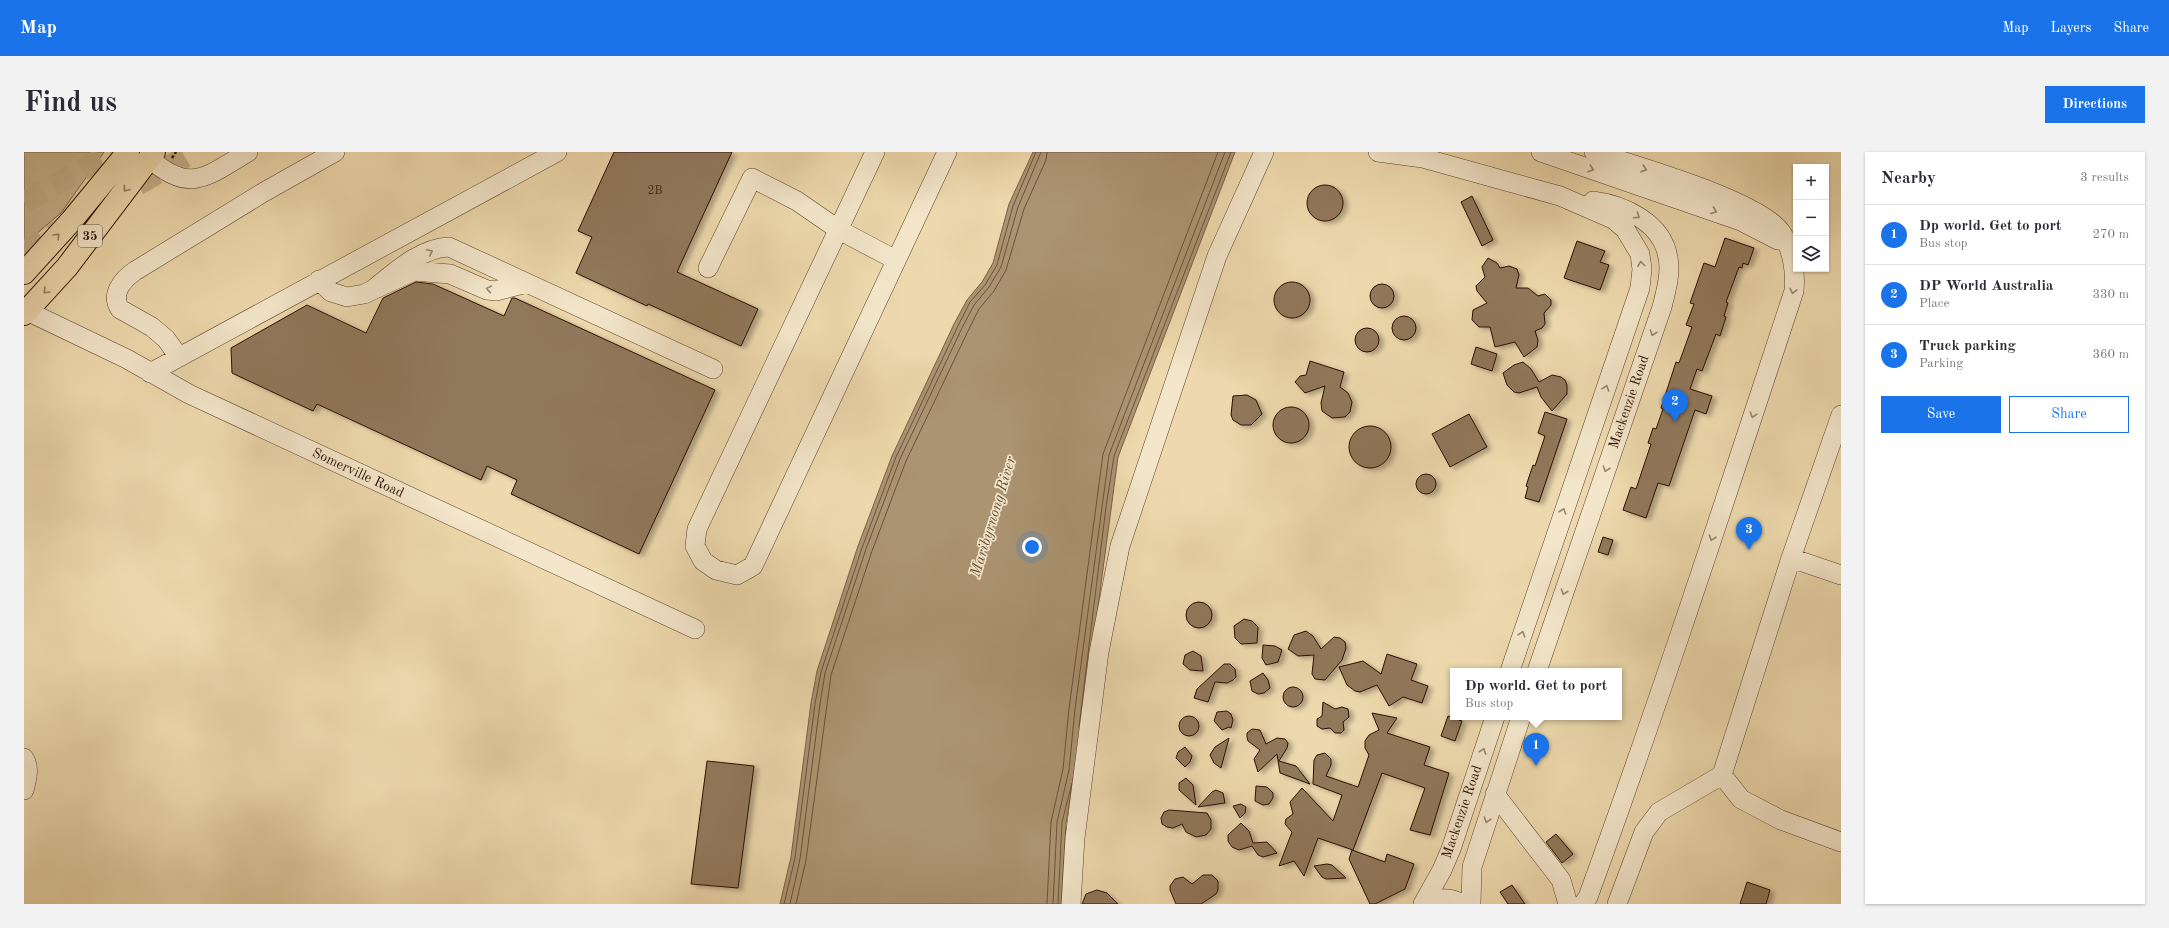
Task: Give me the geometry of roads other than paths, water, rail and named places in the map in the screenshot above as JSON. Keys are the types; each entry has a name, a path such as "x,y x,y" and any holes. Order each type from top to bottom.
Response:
{"main road":[{"name":"35","path":"26,268 72,220 128,152"},
{"name":"35","path":"25,312 66,267 151,155"}],"street":[{"path":"151,155 171,175 182,180 195,179 217,170 248,152"},
{"path":"179,357 166,339 156,331 120,309 116,298 122,282 135,271 257,196 335,152"},
{"path":"150,373 557,152"},
{"path":"875,152 697,529 695,546 702,561 716,570 736,574 753,566 947,152"},
{"path":"1071,904 1075,838 1099,652 1120,546 1217,256 1264,152"},
{"name":"Mackenzie Road","path":"1378,152 1416,155 1560,196 1609,204 1632,213 1644,221 1664,245 1668,258 1669,274 1662,307 1538,668"},
{"path":"1541,152 1741,221 1774,236 1790,253"},
{"path":"1583,904 1588,897 1629,785 1791,298 1795,278 1790,253 1781,232 1773,223 1745,206 1727,198 1594,152"},
{"path":"708,268 752,178 797,201 839,230 896,260"},
{"name":"Mackenzie Road","path":"1511,668 1640,288 1642,269 1640,254 1625,229 1607,216 1560,196"},
{"path":"375,288 409,262 445,247 458,249 713,370"},
{"path":"319,280 331,292 347,297 364,294 414,271 450,274 487,290 496,291 527,283"},
{"name":"Somerville Road","path":"25,312 127,359 196,397 695,629"},
{"path":"1617,904 1644,832 1659,812 1722,775 1791,558 1841,415"},
{"path":"1791,558 1841,575"},
{"name":"Mackenzie Road","path":"1423,904 1442,870 1451,849 1494,720"},
{"name":"Mackenzie Road","path":"1471,904 1472,867 1520,720"},
{"path":"24,758 28,763 27,780 24,790"},
{"path":"1722,775 1741,799 1781,820 1841,842"},
{"path":"1495,794 1561,880 1568,904"},
{"path":"1427,904 1437,899 1447,898 1462,904"}],"water":[{"name":"Maribyrnong River","path":"1033,152 1235,152 1118,457 1084,711 1066,823 1061,904 780,904 791,857 811,703 817,671 858,546 892,456 954,324 967,300 982,282 993,263 1009,204"}],"tunnel":[{"path":"24,202 113,152"},
{"path":"24,252 193,152"}],"place":[{"name":"DP World Australia","path":"1675,422"},
{"name":"Truck parking","path":"1749,550"},
{"name":"Dp world. Get to port","path":"1536,766"}]}
